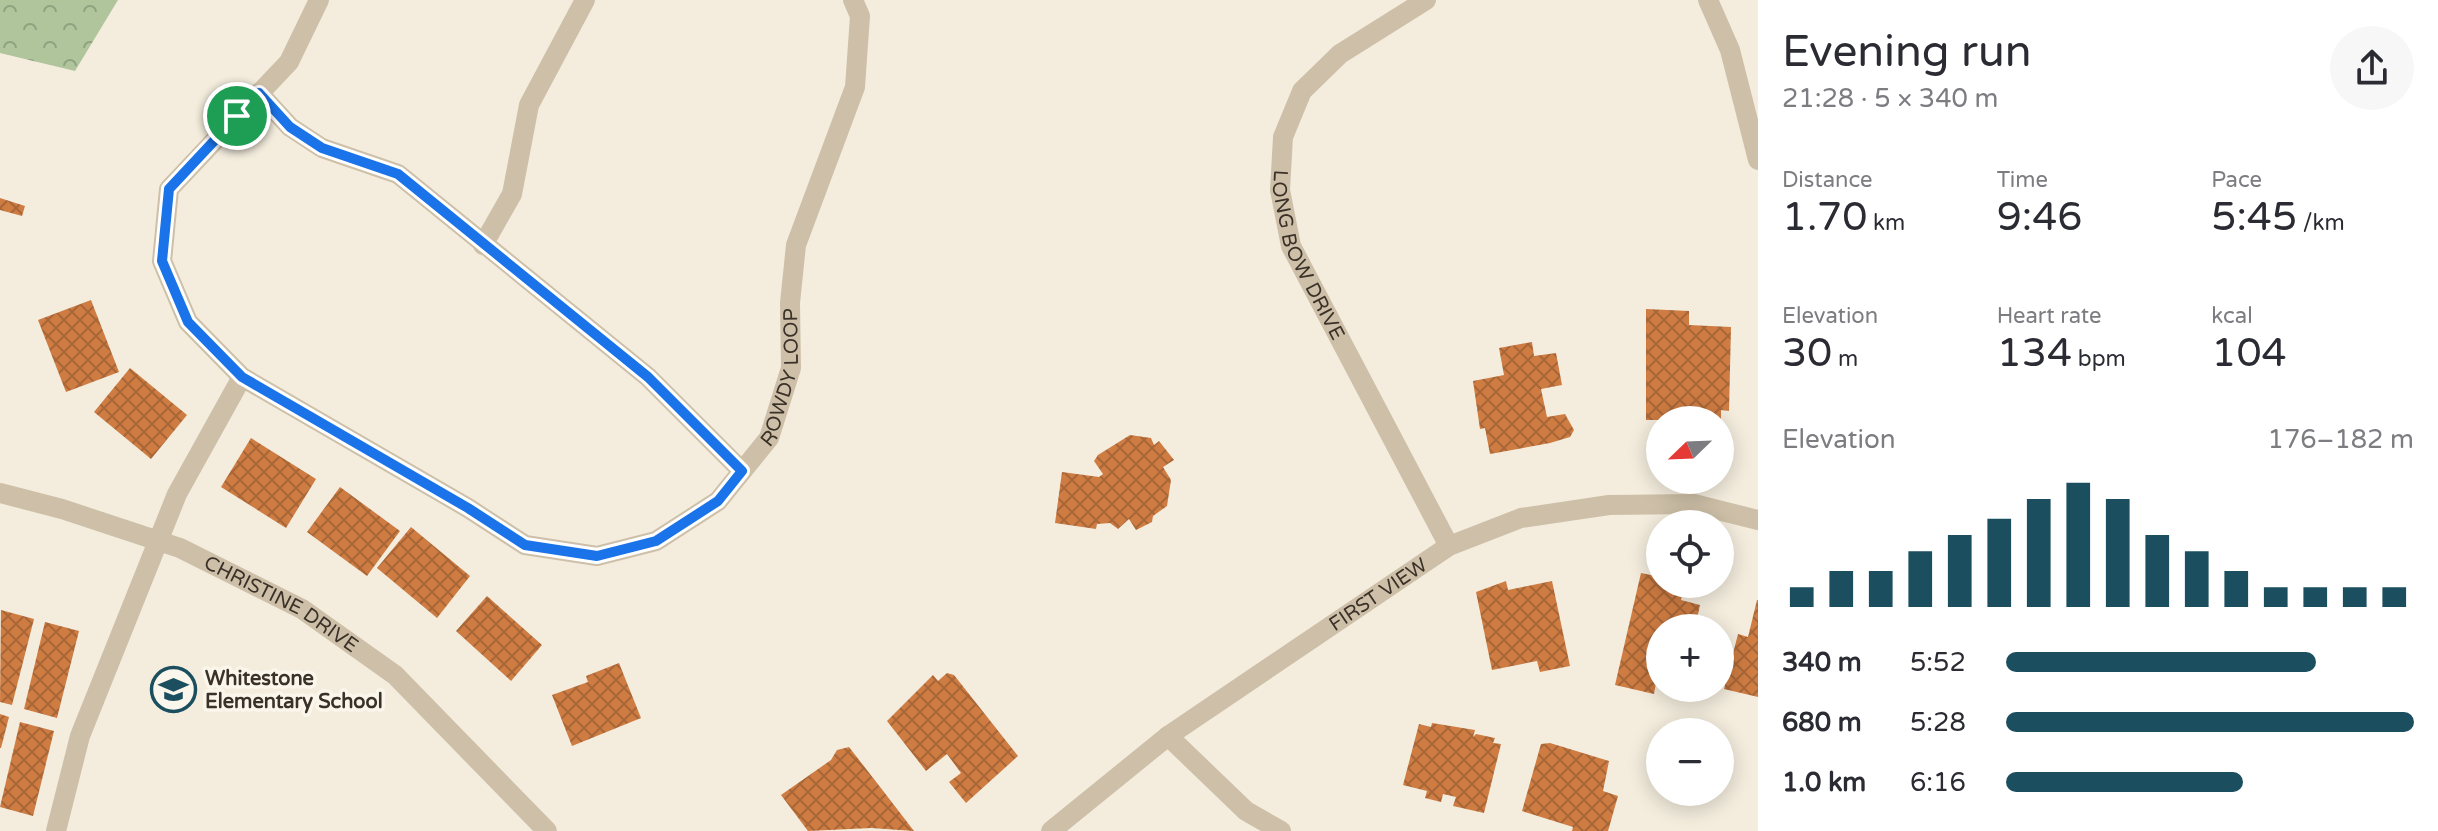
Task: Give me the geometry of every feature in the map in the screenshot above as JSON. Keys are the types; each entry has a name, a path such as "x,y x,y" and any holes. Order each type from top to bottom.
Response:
{"street":[{"name":"ROWDY LOOP","path":"319,0 289,62 169,189 162,261 188,322 242,377 468,508 525,545 597,556 656,541 718,501 769,438 791,368 790,303 796,245 855,87 860,16 853,0"},
{"path":"483,245 512,194 529,105 585,0"},
{"name":"LONG BOW DRIVE","path":"1426,0 1340,54 1302,91 1283,137 1280,190 1291,246 1449,546"},
{"path":"1708,0 1730,50 1758,160"},
{"path":"259,93 290,127 322,148 398,174 648,377 742,471"},
{"path":"56,831 80,736 177,494 242,377"},
{"name":"CHRISTINE DRIVE","path":"0,493 62,509 160,541 302,609 395,675 547,831"},
{"name":"FIRST VIEW","path":"1051,831 1168,736 1449,546 1521,518 1609,505 1694,504 1758,520"},
{"path":"1168,736 1246,811 1281,831"}],"green space":[{"path":"0,0 118,0 75,71 0,53"}],"building":[{"path":"0,198 25,206 22,216 0,210"},
{"path":"91,300 119,372 66,392 38,320"},
{"path":"1646,309 1689,311 1689,325 1731,327 1729,406 1646,406"},
{"path":"1532,342 1534,356 1556,353 1562,385 1541,389 1547,417 1565,414 1574,430 1570,437 1550,443 1490,454 1485,428 1480,429 1473,381 1504,375 1499,348"},
{"path":"130,368 187,415 151,459 94,412"},
{"path":"1130,435 1151,438 1154,445 1159,441 1174,460 1163,467 1171,480 1167,506 1153,516 1152,522 1136,530 1129,519 1118,529 1110,523 1097,524 1096,529 1055,523 1062,472 1099,477 1103,474 1094,461 1098,455"},
{"path":"251,438 316,479 286,528 221,487"},
{"path":"340,487 400,531 367,576 307,532"},
{"path":"411,527 470,576 437,618 377,568"},
{"path":"1641,573 1646,574 1646,598 1682,598 1700,605 1698,614 1646,614 1646,692 1615,685"},
{"path":"1506,581 1508,590 1552,581 1570,666 1540,672 1537,661 1492,670 1476,592"},
{"path":"487,596 542,645 511,681 456,631"},
{"path":"1758,600 1758,697 1734,691 1734,650 1738,634 1748,637"},
{"path":"1,610 34,619 12,705 0,702"},
{"path":"45,622 79,631 57,718 24,709"},
{"path":"619,663 641,718 572,746 552,695 588,682 586,676"},
{"path":"947,673 954,675 1018,756 966,803 949,782 961,773 947,754 926,771 887,721 933,675 938,681"},
{"path":"0,714 9,717 1,748 0,748"},
{"path":"20,722 54,731 33,816 0,807"},
{"path":"1432,723 1475,730 1473,737 1476,734 1495,738 1493,743 1501,744 1484,813 1453,806 1456,797 1443,794 1441,802 1425,798 1427,791 1403,785 1419,724 1431,727"},
{"path":"1550,743 1609,761 1603,791 1618,796 1608,831 1572,831 1573,827 1522,811 1541,744"},
{"path":"849,747 914,831 871,828 808,831 781,795 831,760 837,750"}],"place":[{"name":"Whitestone Elementary School","path":"174,689"}],"route":[{"path":"259,93 290,127 322,148 398,174 648,377 742,471 718,501 656,541 597,556 525,545 468,508 242,377 188,322 162,261 169,189 237,116 259,93"}]}
